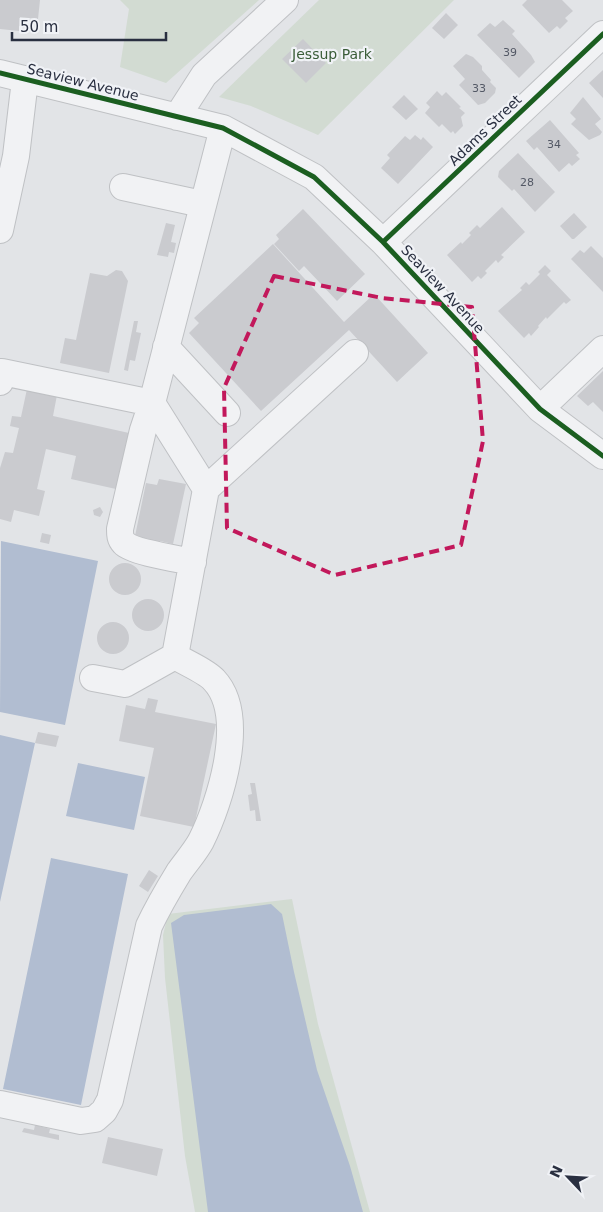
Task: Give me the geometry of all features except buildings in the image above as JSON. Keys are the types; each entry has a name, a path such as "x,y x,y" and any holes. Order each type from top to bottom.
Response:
{"street":[{"path":"177,117 204,74 286,0"},
{"name":"Adams Street","path":"383,242 603,34"},
{"name":"Seaview Avenue","path":"0,73 223,128 314,177 383,242 540,409 603,456"},
{"path":"0,230 5,181 16,156 25,80"},
{"path":"192,562 125,545 120,537 120,529 142,430 152,403 223,128"},
{"path":"123,187 202,204"},
{"path":"166,347 227,414"},
{"path":"540,409 603,349"},
{"path":"175,656 206,489 355,353"},
{"path":"0,382 2,372 152,403 206,489"},
{"path":"94,678 125,684 175,656"},
{"path":"0,1104 81,1121 95,1119 104,1111 110,1100 149,926 158,906 200,843 212,816 228,761 231,731 229,711 223,693 214,680 175,656"}],"highlighted area":[{"path":"274,276 382,298 472,307 483,441 461,545 335,575 227,528 224,388"}],"green space":[{"path":"120,0 259,0 166,83 120,67 129,9"},
{"name":"Jessup Park","path":"319,0 454,0 318,135 251,106 219,97"},
{"path":"292,899 318,1024 370,1212 195,1212 185,1156 165,978 163,935 168,914"}],"water":[{"path":"1,541 98,561 65,725 0,712"},
{"path":"0,735 35,743 0,902"},
{"path":"78,763 145,777 134,830 66,816"},
{"path":"51,858 128,874 81,1105 3,1089"},
{"path":"271,904 282,914 317,1070 350,1166 363,1212 208,1212 171,923 184,915"}],"cycle path":[{"path":"383,242 603,34"},
{"path":"0,73 223,128 314,177 383,242 540,409 603,456"}]}
